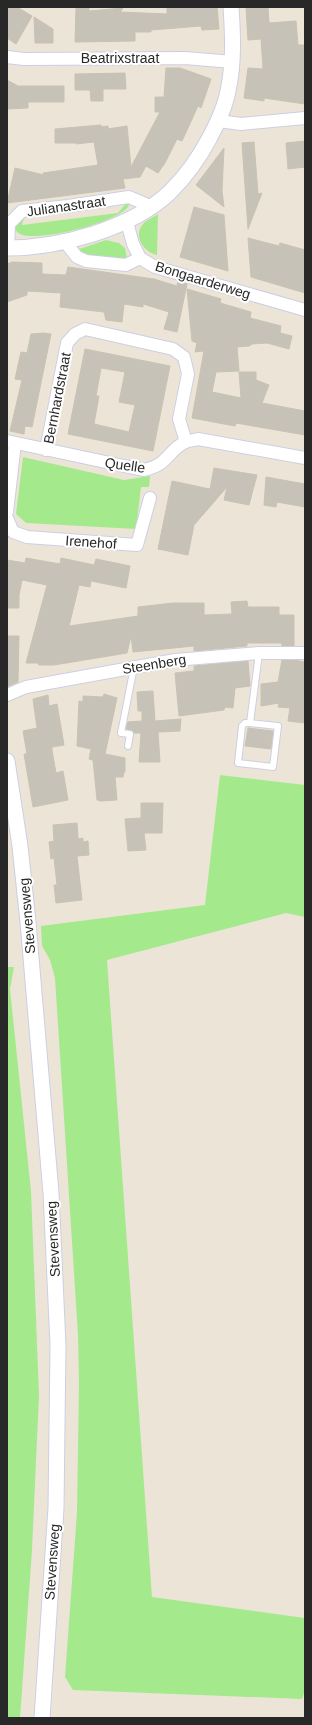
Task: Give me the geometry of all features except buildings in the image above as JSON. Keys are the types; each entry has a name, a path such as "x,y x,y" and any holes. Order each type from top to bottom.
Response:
{"street":[{"name":"Julianastraat","path":"150,206 129,197 68,206 22,210 9,224 8,249 65,242 97,233 127,222 169,193 202,153 219,121 228,92 233,62 231,7"},
{"name":"Beatrixstraat","path":"7,57 24,59 185,58 233,62"},
{"path":"219,121 241,124 305,118"},
{"name":"Bongaarderweg","path":"127,222 133,244 140,258 155,267 305,310"},
{"path":"65,242 77,257 86,261 126,265 140,258"},
{"name":"Bernhardstraat","path":"46,450 67,343 75,334 85,329 173,349 184,357 188,374 179,419 186,442"},
{"path":"186,442 198,439 305,458"},
{"path":"7,512 11,442"},
{"name":"Quelle","path":"11,442 143,470 155,468 186,442"},
{"name":"Irenehof","path":"7,518 12,532 27,537 137,545 150,498"},
{"name":"Steenberg","path":"7,696 26,687 175,660 259,653 305,653"},
{"name":"Stevensweg","path":"7,761 20,846 28,922 51,1193 58,1345 56,1508 42,1718"}],"lane":[{"path":"250,723 259,653"},
{"path":"128,746 130,734 121,733 134,667"},
{"path":"245,723 250,723 278,726 273,767 238,763 242,726 245,723"}],"green space":[{"path":"127,202 129,205 122,212 107,220 87,227 45,235 27,236 17,232 17,224 25,215 22,225 118,213"},
{"path":"158,214 157,255 148,251 144,247 139,239 139,234 144,223"},
{"path":"106,240 119,243 125,248 127,259 81,255 76,250"},
{"path":"23,457 124,480 150,476 149,487 141,487 136,529 26,523 16,514"},
{"path":"220,775 305,785 305,917 286,913 107,960 152,1597 305,1618 305,1690 302,1699 73,1690 65,1677 77,1512 79,1383 78,1335 55,978 50,960 42,946 41,926 205,905"},
{"path":"7,967 14,967 10,989 31,1191 39,1395 32,1550 20,1718 7,1718"}]}
